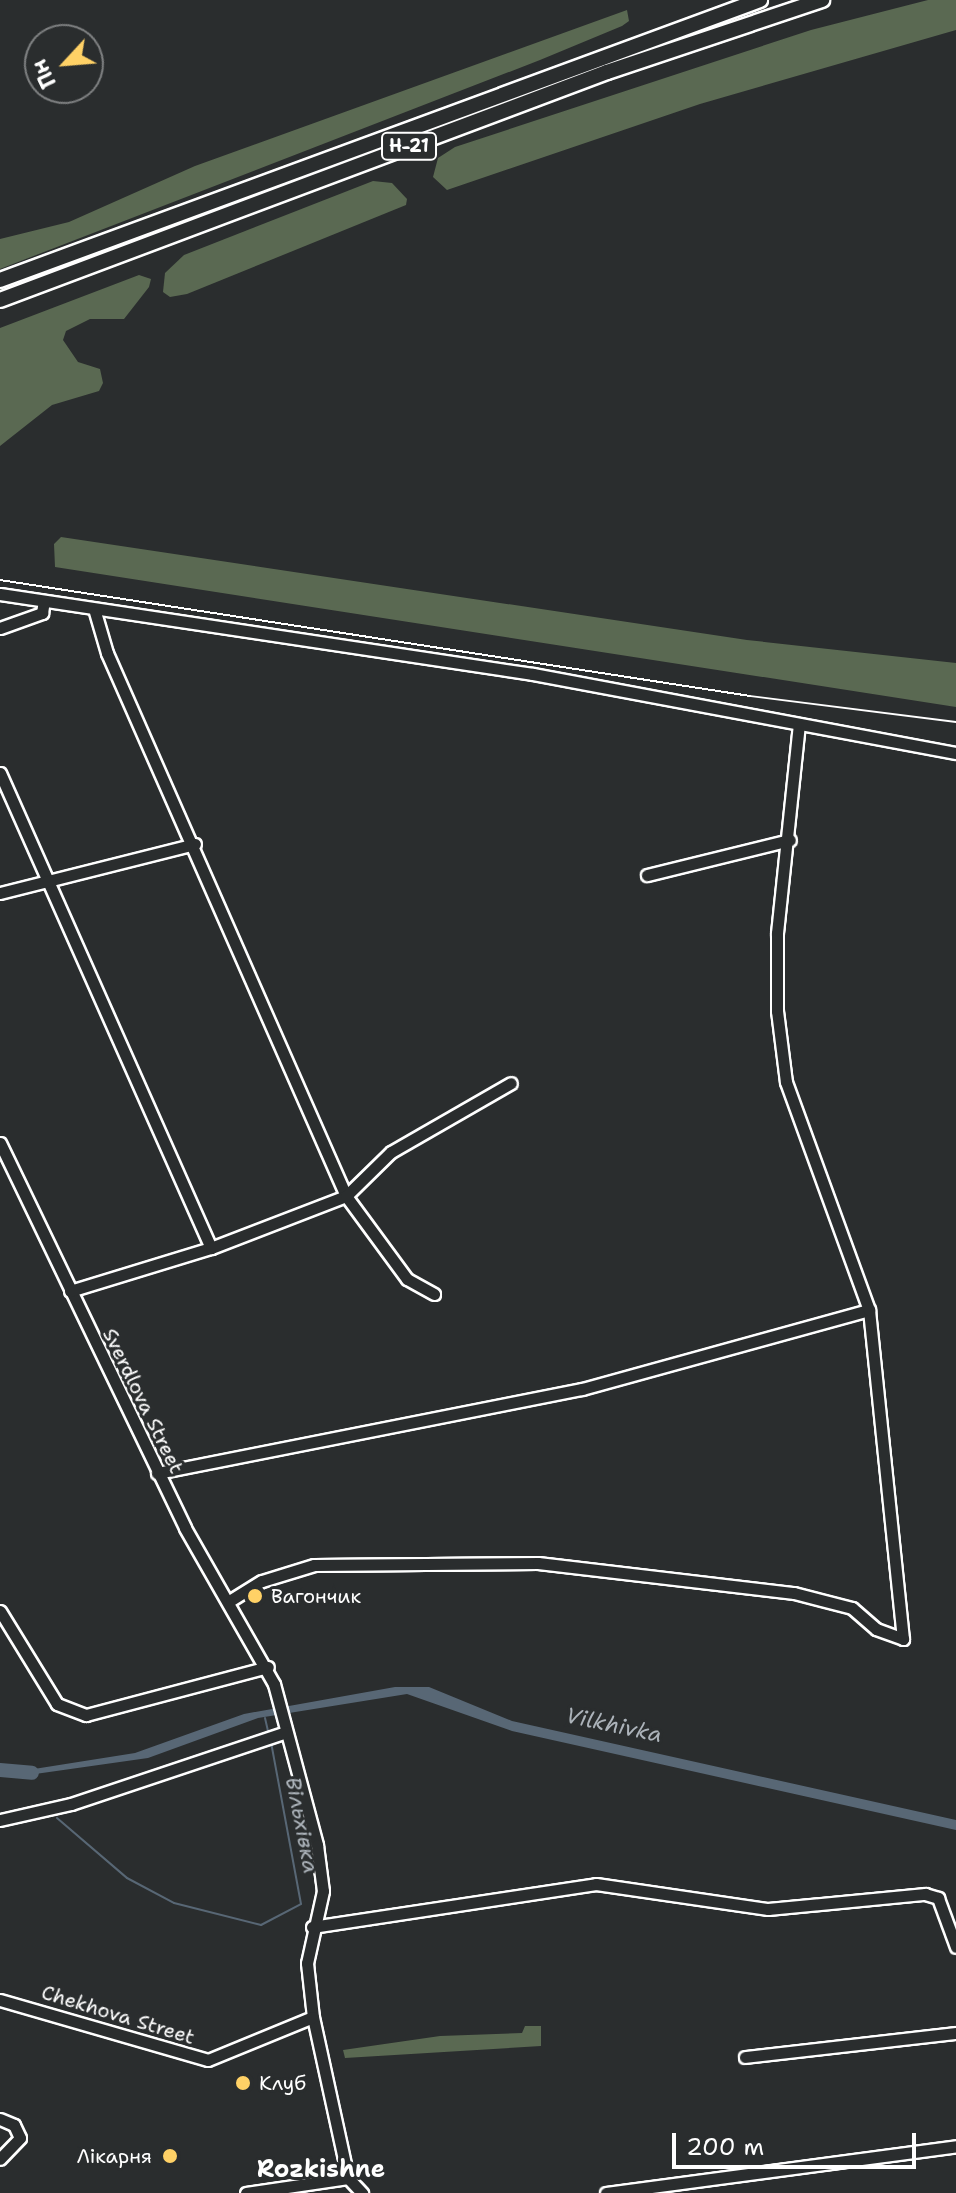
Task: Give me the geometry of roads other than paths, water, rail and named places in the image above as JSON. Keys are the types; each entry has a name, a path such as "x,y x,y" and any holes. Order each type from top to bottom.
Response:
{"main road":[{"name":"Н-21","path":"0,280 760,0"},
{"name":"Н-21","path":"0,300 620,67 822,0"}],"street":[{"path":"0,594 95,612 533,674 956,753"},
{"path":"0,628 42,613 44,601"},
{"path":"95,612 107,653 195,844 311,1125 346,1196 407,1279 434,1294"},
{"path":"231,1600 262,1581 314,1565 538,1563 794,1593 852,1608 876,1629 903,1639 869,1310 786,1082 777,1011 777,933 790,840 799,724"},
{"path":"0,773 211,1248"},
{"path":"647,875 790,840"},
{"path":"0,893 195,844"},
{"path":"70,1291 211,1248 346,1196 391,1152 511,1083"},
{"name":"Sverdlova Street","path":"0,1143 157,1473 231,1600 268,1667 274,1684 317,1845 323,1891 312,1927 307,1963 313,2017 348,2178"},
{"path":"157,1473 582,1389 869,1310"},
{"path":"0,1611 57,1704 86,1715 268,1667"},
{"path":"0,1820 71,1804 285,1727"},
{"path":"312,1927 596,1884 768,1909 925,1894 938,1898 956,1947"},
{"name":"Chekhova Street","path":"0,2000 208,2060 313,2017"},
{"path":"745,2057 956,2033"},
{"path":"0,2119 14,2125 20,2138 0,2159"},
{"path":"606,2193 956,2146"},
{"path":"246,2193 348,2178 362,2193"}],"water":[{"path":"395,1687 429,1687 512,1721 956,1820 956,1830 512,1731 407,1694 258,1718 148,1758 14,1777 15,1772 135,1753 244,1714"}],"waterway":[{"name":"Вільхівка","path":"265,1718 268,1731"},
{"name":"Вільхівка","path":"57,1818 127,1878 174,1903 261,1925 301,1904 271,1742"},
{"path":"0,1770 32,1773"}],"railway":[{"path":"0,580 750,696 956,722"}],"place":[{"name":"Вагончик","path":"255,1596"},
{"name":"Клуб","path":"243,2083"},
{"name":"Лікарня","path":"170,2156"}],"district":[{"name":"Rozkishne","path":"321,2170"}],"water label":[{"name":"Vilkhivka","path":"614,1725"}]}
